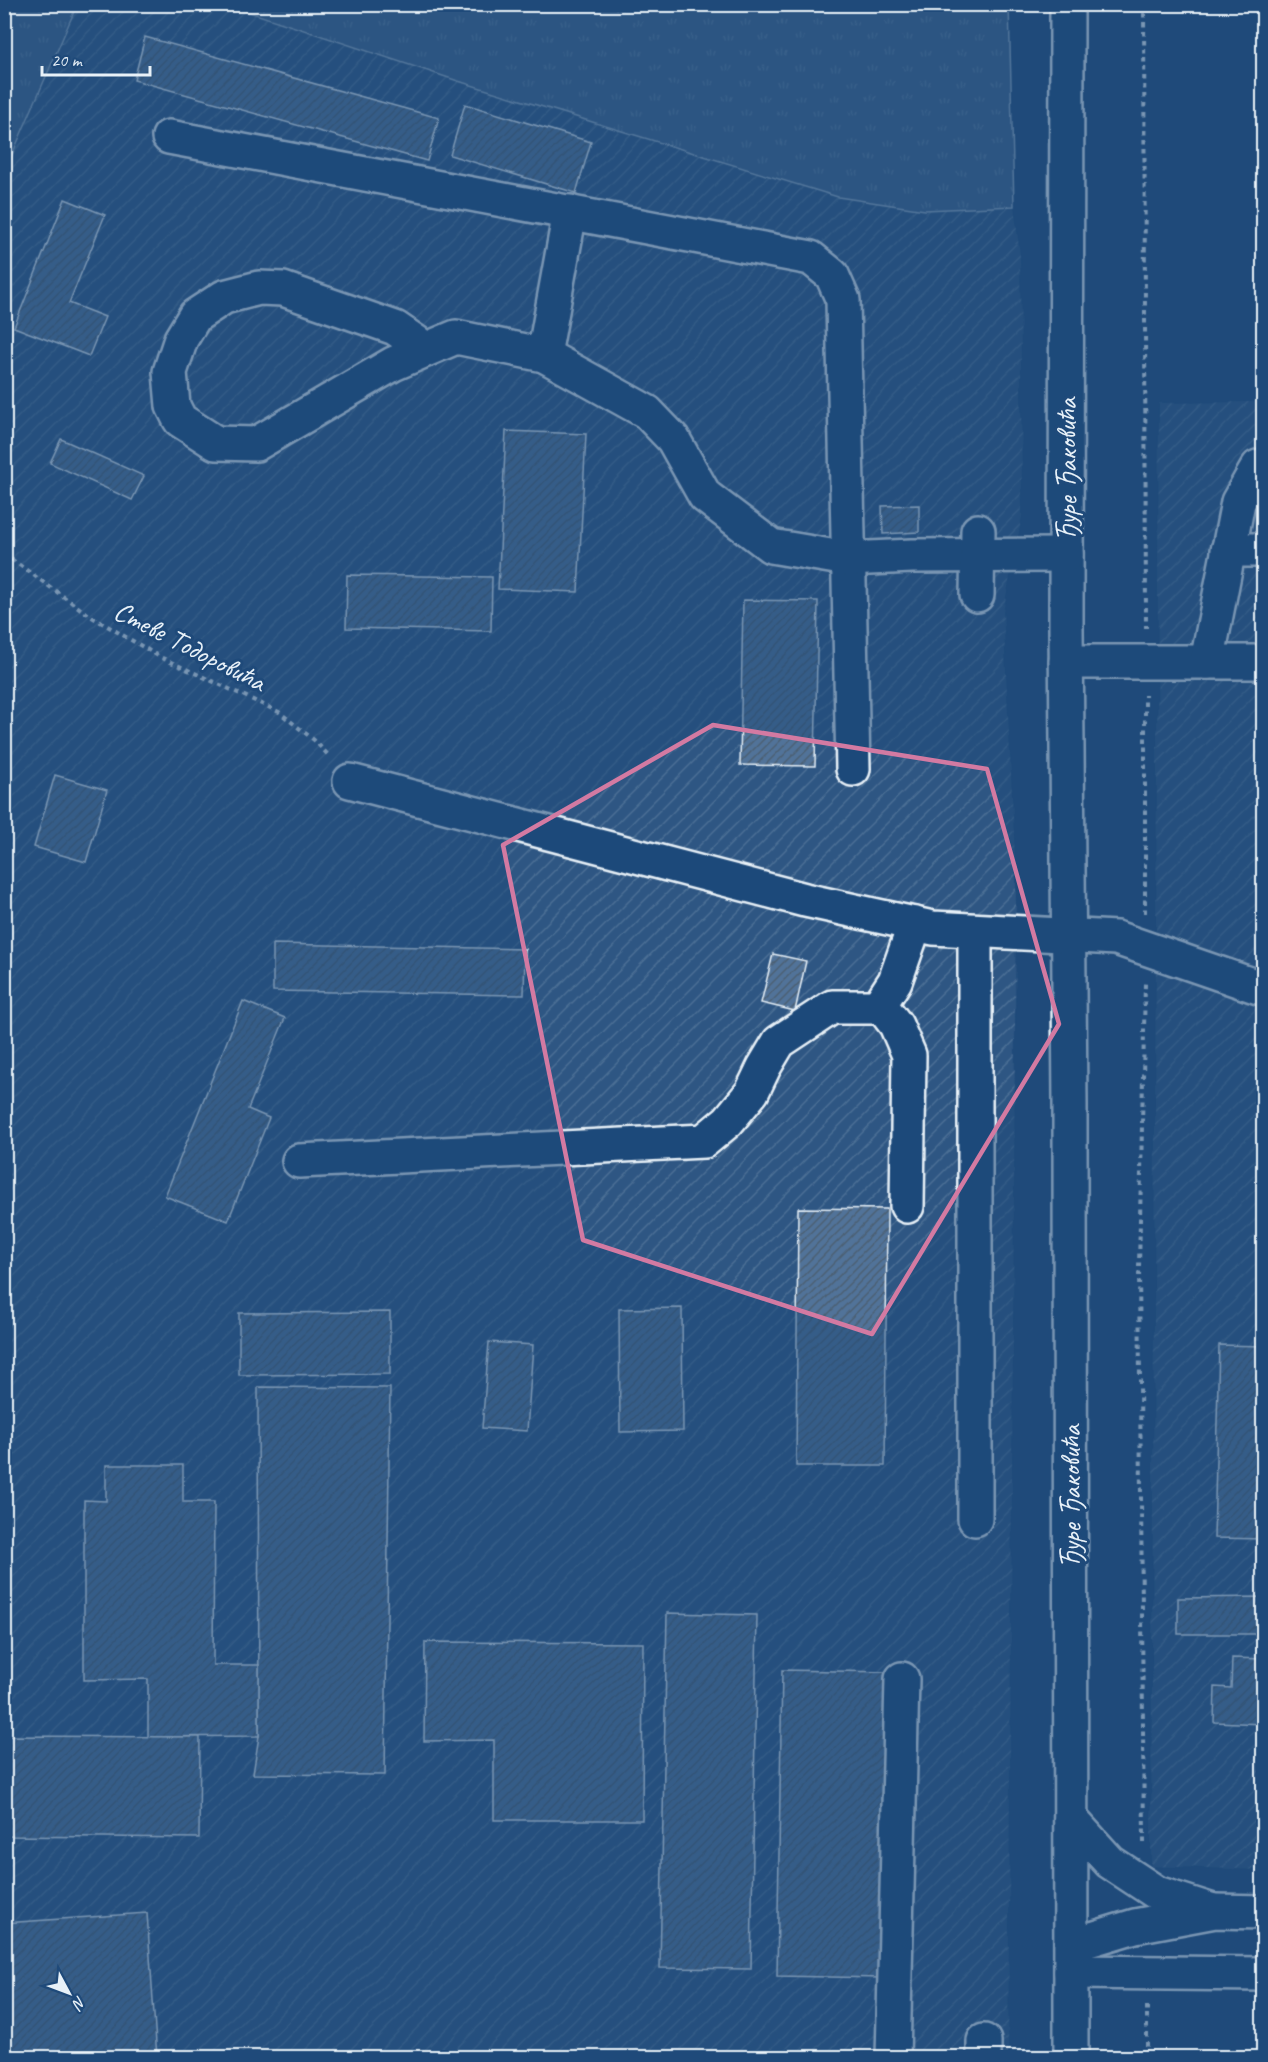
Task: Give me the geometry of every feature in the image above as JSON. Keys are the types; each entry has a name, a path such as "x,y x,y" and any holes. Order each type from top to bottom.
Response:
{"street":[{"name":"Ђуре Ђаковића","path":"1067,4 1066,662 1071,2058"},
{"path":"169,137 811,258 832,276 843,300 853,769"},
{"path":"544,355 570,212"},
{"path":"423,351 417,343 395,328 283,289 260,288 224,297 195,316 181,339 170,372 172,406 180,420 216,443 256,444 393,364 456,337 544,355 646,412 673,439 705,496 771,546 848,559 978,543 1066,555"},
{"path":"1207,662 1238,502 1258,467 1263,465"},
{"path":"977,595 978,543"},
{"path":"1228,550 1263,550"},
{"path":"1066,662 1263,662"},
{"path":"350,781 806,900 933,928 1116,938 1263,989"},
{"path":"878,1007 895,981 915,924"},
{"path":"975,930 975,1519"},
{"path":"299,1161 704,1141 728,1121 752,1092 779,1042 832,1007 878,1007 886,1012 896,1025 909,1055 907,1206"},
{"path":"893,2058 902,1678"},
{"path":"1071,1819 1110,1862 1157,1893 1215,1911"},
{"path":"1072,1958 1135,1926 1215,1911 1263,1912"},
{"path":"1072,1958 1146,1973 1263,1974"}],"path":[{"path":"1144,4 1146,948 1139,1267 1145,1885"},
{"name":"Стеве Тодоровића","path":"4,554 92,617 160,657 279,712 314,740 350,781"},
{"path":"1146,1973 1147,2058"}],"highlighted area":[{"path":"713,725 987,769 1059,1024 872,1334 583,1240 503,845"}],"shaded area":[{"path":"77,5 228,5 458,81 925,210 1014,206 1020,256 1022,516 1003,612 1016,879 1008,2057 5,2058 4,171"},
{"path":"1263,402 1263,1870 1151,1866 1159,403"}],"green space":[{"path":"4,5 77,5 5,171"},
{"path":"228,5 1009,5 1014,206 925,210 838,197 458,81"}],"building":[{"path":"145,37 439,118 427,161 134,80"},
{"path":"465,104 591,142 576,193 450,155"},
{"path":"65,199 105,215 69,303 105,317 89,356 14,327"},
{"path":"506,431 586,434 578,592 498,589"},
{"path":"61,439 144,476 132,500 50,463"},
{"path":"919,505 919,532 883,534 882,506"},
{"path":"347,575 492,577 491,631 346,628"},
{"path":"743,600 818,601 815,766 740,765"},
{"path":"55,775 107,790 86,862 34,847"},
{"path":"273,944 525,949 524,995 273,991"},
{"path":"773,954 806,961 795,1011 761,1003"},
{"path":"243,1001 285,1018 248,1109 269,1118 228,1221 165,1196"},
{"path":"798,1208 887,1209 885,1466 796,1466"},
{"path":"682,1308 683,1431 620,1432 619,1309"},
{"path":"390,1312 390,1374 239,1375 239,1313"},
{"path":"489,1342 533,1345 527,1431 482,1428"},
{"path":"1219,1345 1264,1346 1264,1539 1214,1538"},
{"path":"258,1387 390,1388 385,1775 253,1774 259,1736"},
{"path":"106,1465 183,1465 183,1502 214,1502 213,1665 259,1665 259,1736 148,1737 148,1679 84,1680 84,1500 106,1501"},
{"path":"1264,1597 1264,1634 1178,1634 1178,1598"},
{"path":"667,1613 757,1615 751,1969 660,1968"},
{"path":"425,1642 643,1643 642,1820 494,1820 494,1740 424,1741"},
{"path":"1232,1658 1264,1659 1263,1724 1214,1722 1215,1687 1231,1688"},
{"path":"782,1670 888,1672 882,1978 777,1976"},
{"path":"4,1736 200,1737 199,1838 4,1836"},
{"path":"147,1913 157,2058 4,2058 4,1923"}]}
